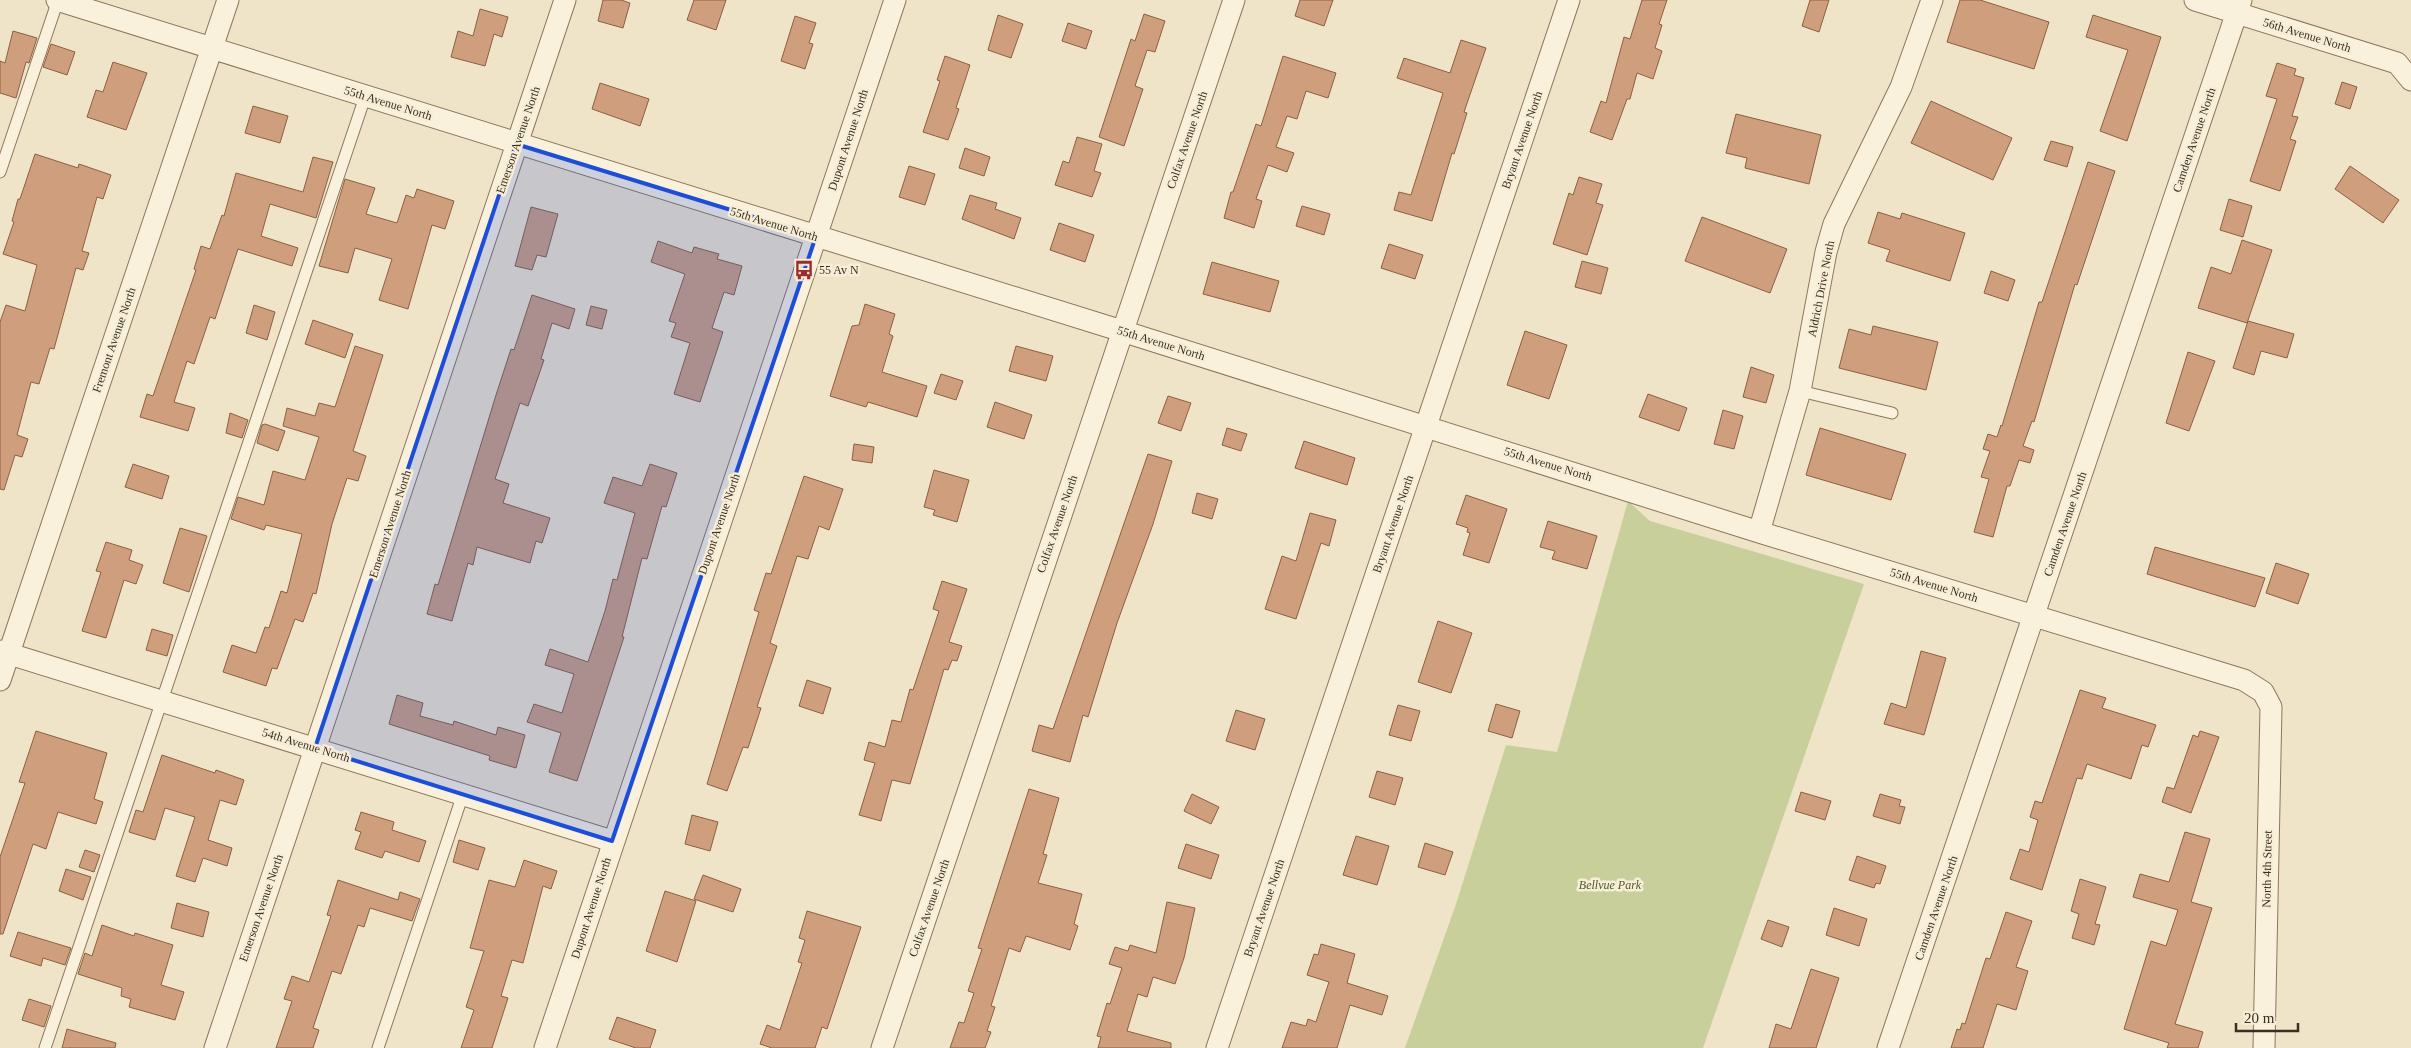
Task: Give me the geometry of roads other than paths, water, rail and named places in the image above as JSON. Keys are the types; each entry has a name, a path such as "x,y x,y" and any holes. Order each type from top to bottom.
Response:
{"street":[{"name":"55th Avenue North","path":"57,0 1426,426 1759,532 2244,680 2263,692"},
{"name":"Fremont Avenue North","path":"0,680 4,652 228,0"},
{"name":"Emerson Avenue North","path":"215,1048 565,0"},
{"name":"Dupont Avenue North","path":"545,1048 612,841 895,0"},
{"name":"Colfax Avenue North","path":"882,1048 1234,0"},
{"name":"Bryant Avenue North","path":"1217,1048 1569,0"},
{"name":"Aldrich Drive North","path":"1759,532 1800,390 1826,252 1834,224 1846,195 1895,100 1912,59 1932,0"},
{"name":"56th Avenue North","path":"2195,0 2239,6 2397,63 2411,80"},
{"name":"Camden Avenue North","path":"1888,1048 2239,6"},
{"name":"54th Avenue North","path":"4,652 612,841"},
{"name":"North 4th Street","path":"2263,692 2271,707 2264,1048"}],"lane":[{"path":"0,172 57,0"},
{"path":"45,1048 365,96"},
{"path":"1800,390 1892,413"},
{"path":"378,1048 463,794"}],"place":[{"name":"55 Av N","path":"804,270"}],"park label":[{"name":"Bellvue Park","path":"1610,885"}]}
